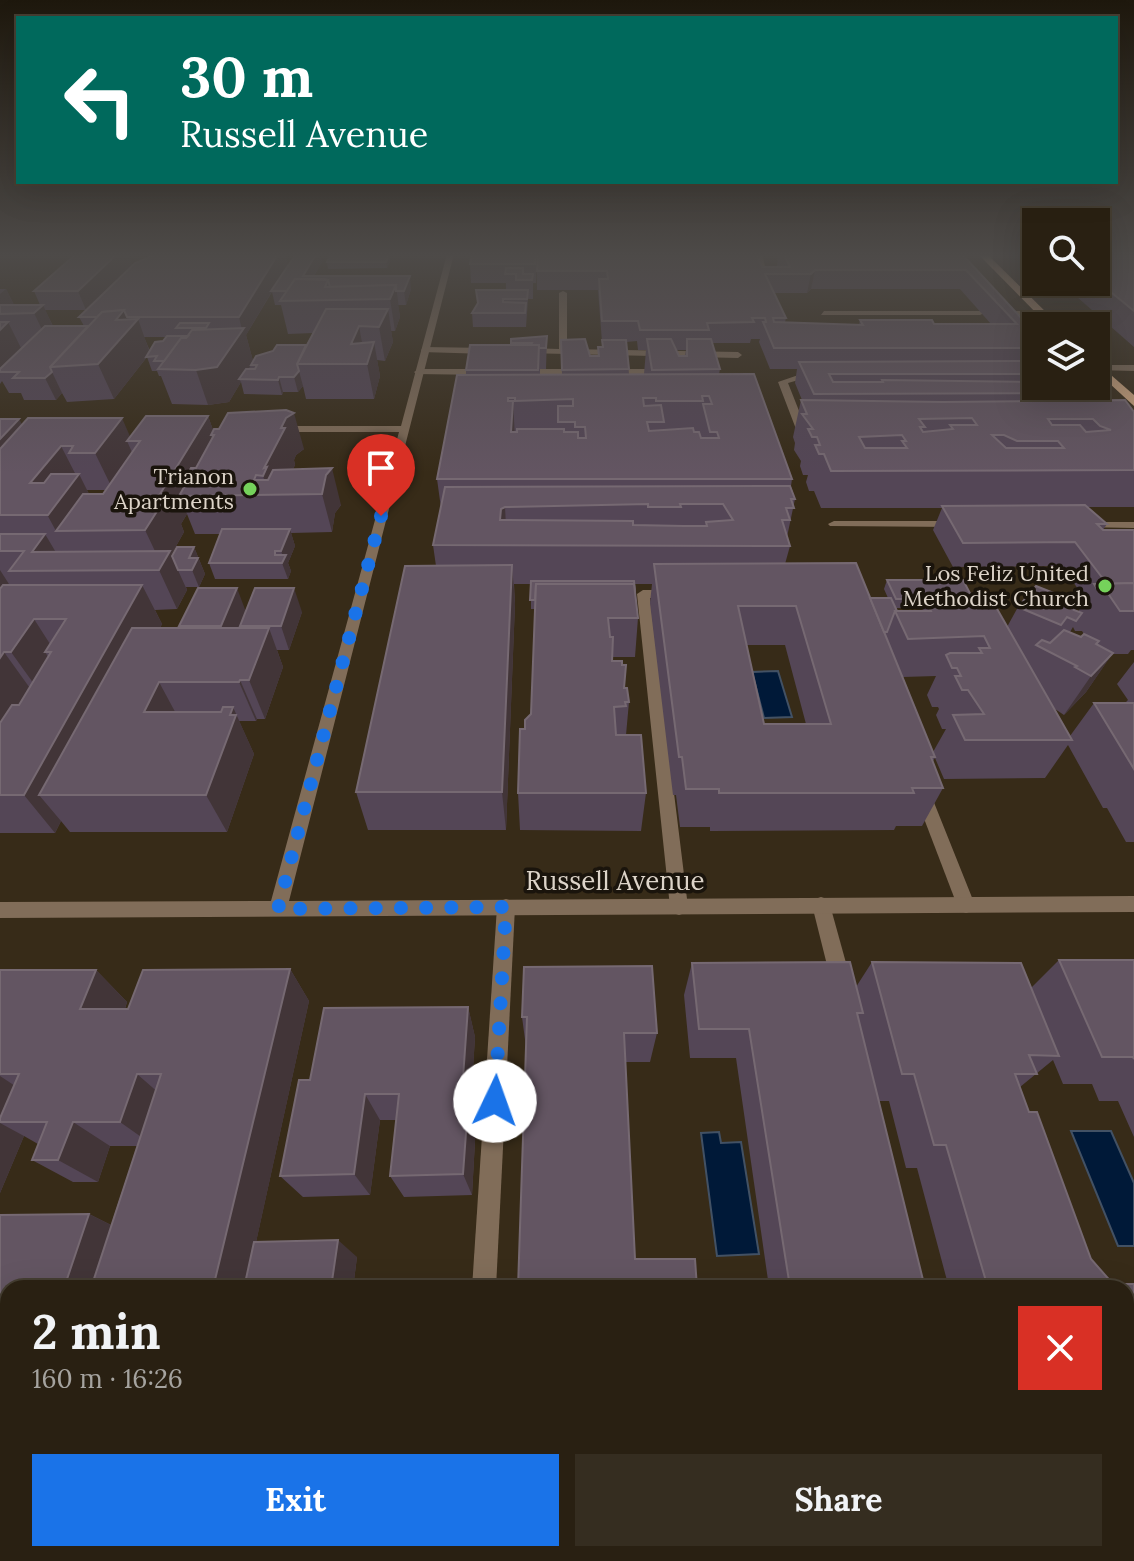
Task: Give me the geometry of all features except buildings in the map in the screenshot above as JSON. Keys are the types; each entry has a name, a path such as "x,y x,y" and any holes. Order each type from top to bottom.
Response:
{"main road":[{"path":"1110,377 1129,392 1134,402"}],"street":[{"path":"278,909 431,327"},
{"path":"563,327 563,351"},
{"path":"425,350 506,351"},
{"path":"520,351 738,355"},
{"path":"1110,369 1134,368"},
{"path":"419,372 675,372"},
{"path":"817,429 801,429 783,382 817,372 832,372"},
{"path":"258,429 404,429"},
{"path":"834,524 976,524"},
{"path":"1071,525 1134,525"},
{"path":"679,907 643,594 690,594"},
{"path":"918,783 966,905"},
{"path":"821,905 846,1001"},
{"name":"Russell Avenue","path":"0,910 1134,905"},
{"path":"484,1280 506,907"}],"water":[{"path":"778,671 792,717 764,718 752,672"},
{"path":"1071,1131 1111,1131 1134,1183 1134,1246 1118,1246"},
{"path":"719,1132 721,1143 741,1142 759,1254 717,1256 701,1133"}],"place":[{"name":"Trianon Apartments","path":"250,489"},
{"name":"Los Feliz United Methodist Church","path":"1105,586"}],"route":[{"path":"381,516 278,909 506,907 495,1101"}]}
